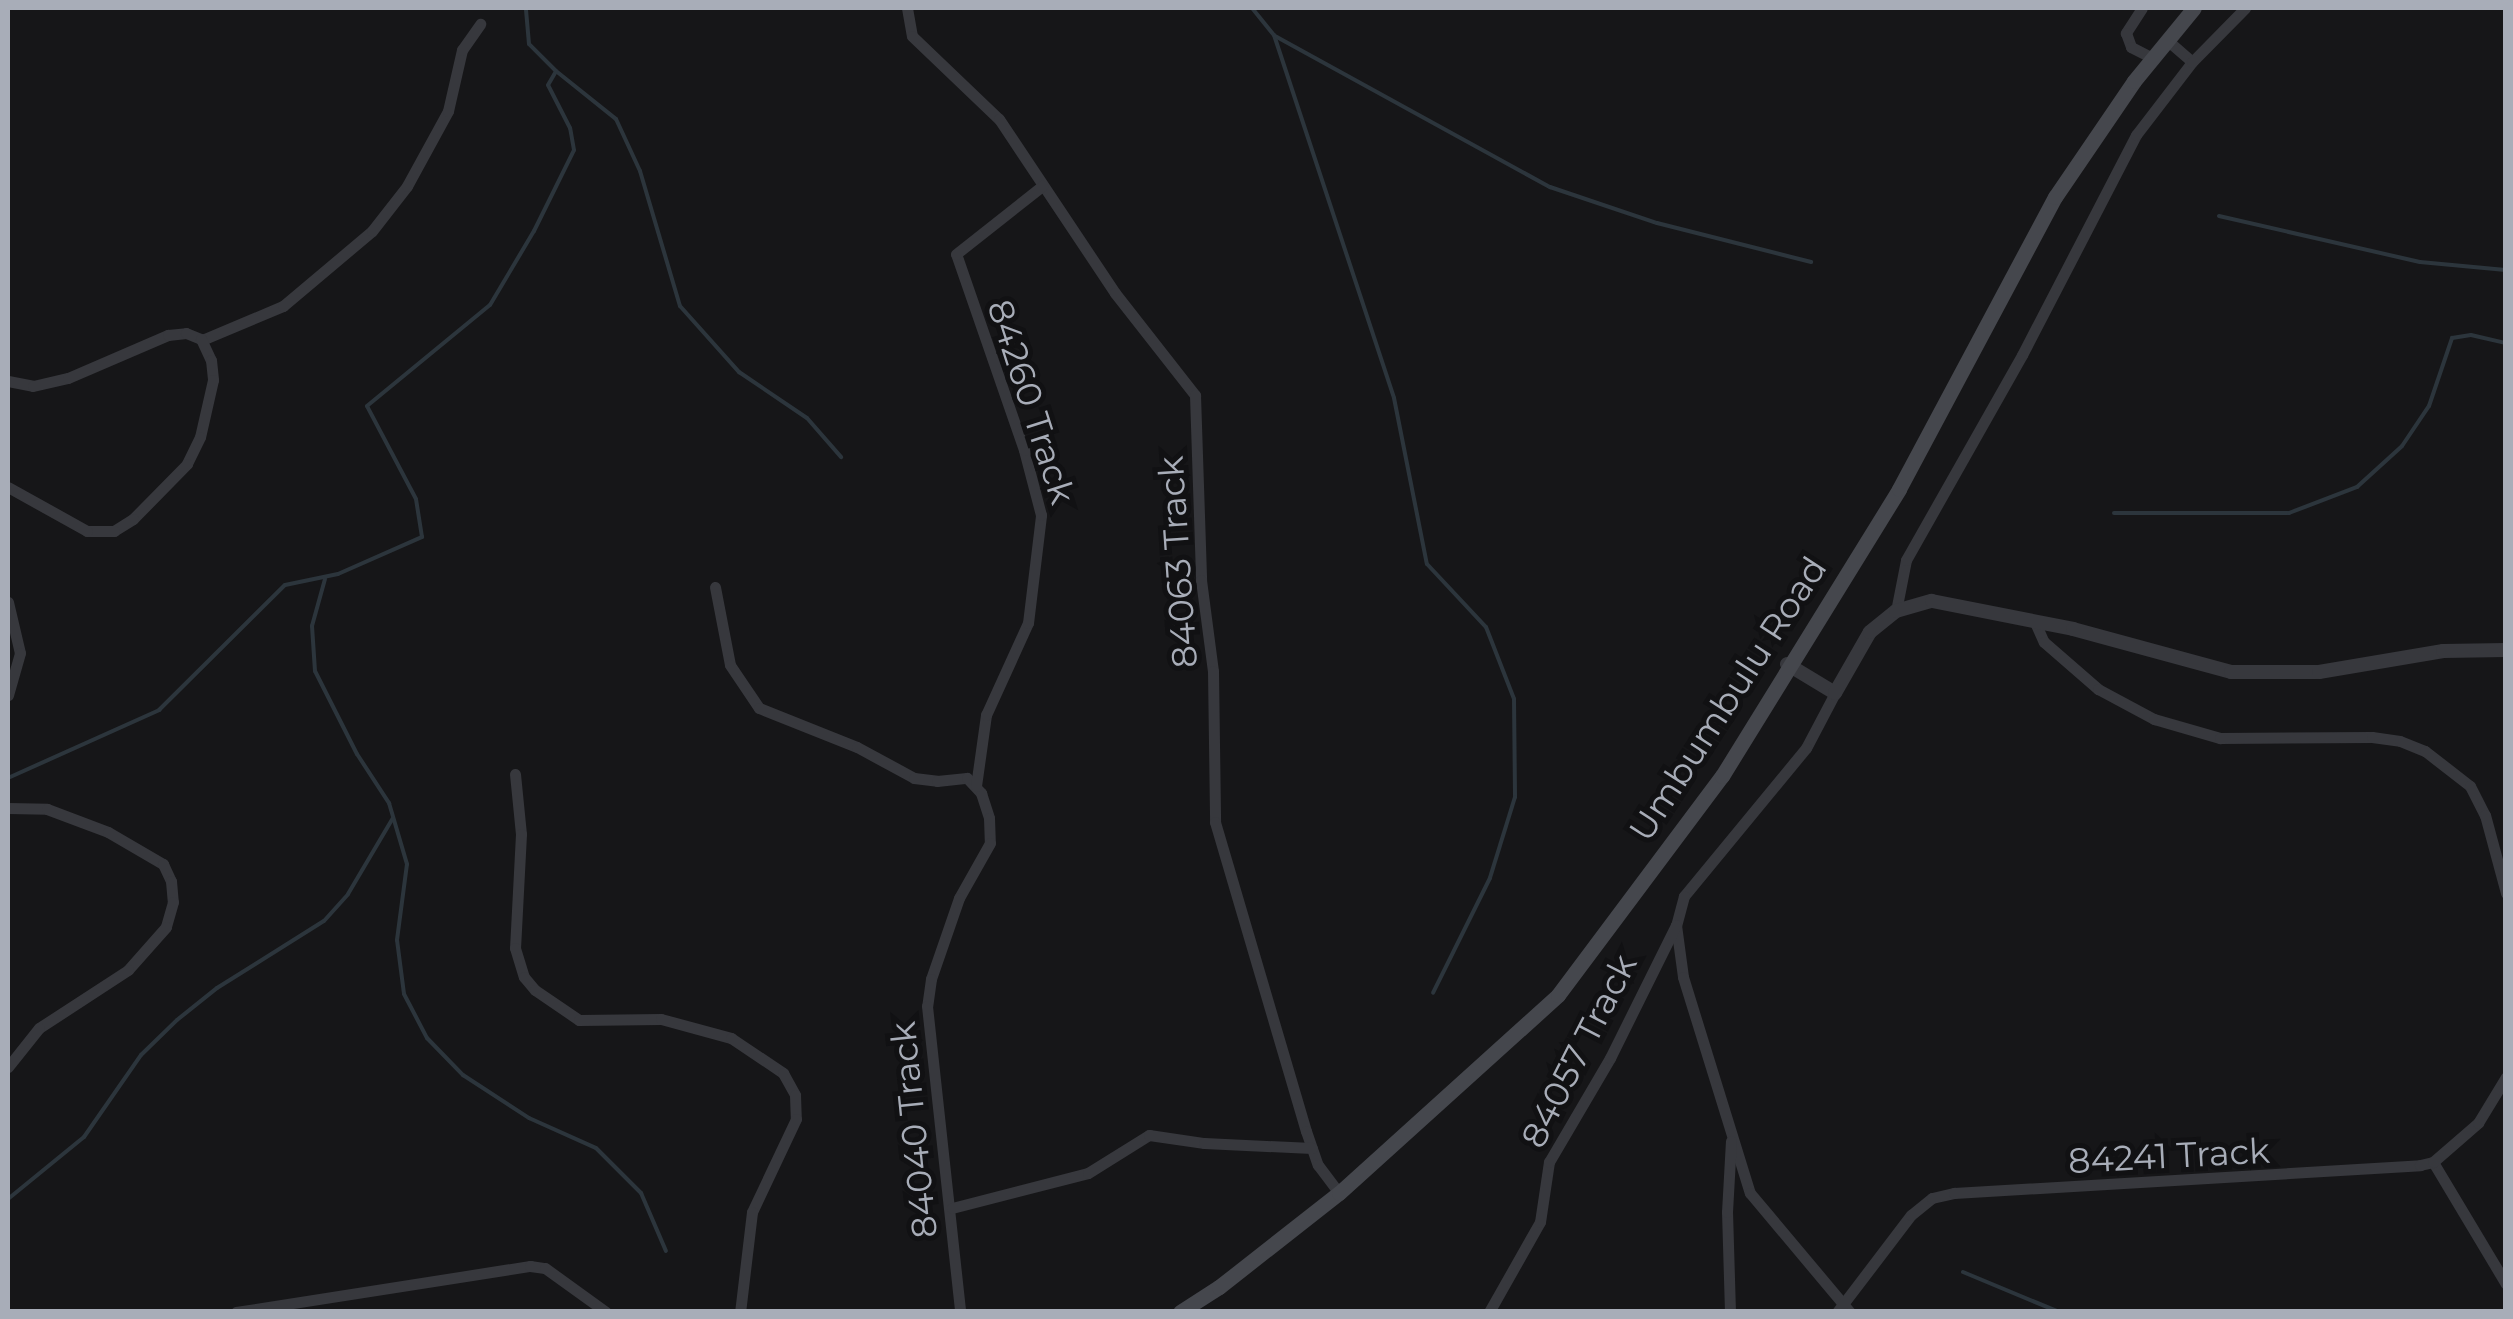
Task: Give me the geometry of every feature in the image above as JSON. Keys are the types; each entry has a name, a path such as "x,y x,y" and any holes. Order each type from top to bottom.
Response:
{"main road":[{"name":"Umbumbulu Road","path":"1180,1312 1219,1287 1339,1193 1558,995 1691,821 1898,489 2055,198 2153,58 2194,8"}],"street":[{"name":"84063 Track","path":"907,8 912,36 999,119 1114,293 1195,395 1201,580 1213,671 1215,822 1312,1148 1339,1193"},
{"path":"2142,8 2126,33 2131,47 2153,58"},
{"path":"1896,612 1906,560 2022,355 2136,135 2192,62 2244,8"},
{"path":"202,340 283,306 382,220 407,186 448,111 462,50 480,24"},
{"path":"2167,40 2192,62"},
{"name":"84260 Track","path":"976,786 986,715 1028,623 1041,515 1024,450 956,254 1042,186"},
{"path":"8,382 33,386 68,378 168,335 186,333 202,340 211,360 213,380 200,437 187,464 133,520 114,531 87,530 8,486"},
{"path":"715,587 730,665 759,708 857,747 914,778 968,778 976,786"},
{"path":"1788,664 1836,692 1870,632 1896,612 1932,601 2034,620 2231,672 2319,672 2443,651 2506,650"},
{"path":"8,602 20,654 8,695"},
{"path":"2034,620 2044,642 2098,690 2154,719 2220,738 2372,738 2400,741 2425,751 2470,786 2485,816 2506,893"},
{"name":"84057 Track","path":"1489,1312 1540,1222 1555,1151 1610,1058 1676,925 1684,896 1806,748 1836,692"},
{"path":"515,774 521,834 515,948 524,977 535,990 580,1020 661,1019 731,1038 783,1074 795,1095 796,1118 752,1212 740,1312"},
{"name":"84040 Track","path":"960,1312 952,1208 938,1122 927,1006 931,979 960,898 990,843 989,818 976,786"},
{"path":"8,808 47,808 108,832 162,864 171,881 173,902 166,927 128,970 40,1028 8,1067"},
{"path":"1676,925 1682,977 1750,1193 1844,1308"},
{"path":"2506,1077 2478,1123 2432,1162 2506,1284"},
{"path":"1730,1312 1727,1212 1732,1132"},
{"path":"952,1208 1088,1172 1148,1135 1204,1143 1312,1148"},
{"name":"84241 Track","path":"1844,1308 1911,1215 1932,1198 1954,1193 2357,1172 2432,1162"},
{"path":"236,1312 530,1266 545,1268 606,1312"}],"waterway":[{"path":"8,778 159,710 285,585 338,574 422,537 416,499 367,406 490,305 534,231 574,150 570,128 548,85 556,71 529,44 526,8"},
{"path":"1252,8 1274,35 1394,398 1427,564 1486,627 1514,699 1515,797 1490,878 1433,993"},
{"path":"1275,36 1550,187 1657,223 1811,262"},
{"path":"556,71 616,119 640,171 680,306 739,372 807,418 841,457"},
{"path":"2219,216 2420,262 2506,270"},
{"path":"2114,513 2289,513 2357,487 2402,446 2429,406 2452,338 2471,335 2506,343"},
{"path":"325,579 312,626 315,671 357,754 389,803 407,864 397,940 404,994 427,1038 463,1075 529,1118 596,1148 641,1193 666,1251"},
{"path":"8,1199 84,1137 141,1055 177,1020 217,988 324,921 348,894 393,818"},
{"path":"1963,1272 2059,1312"}]}
